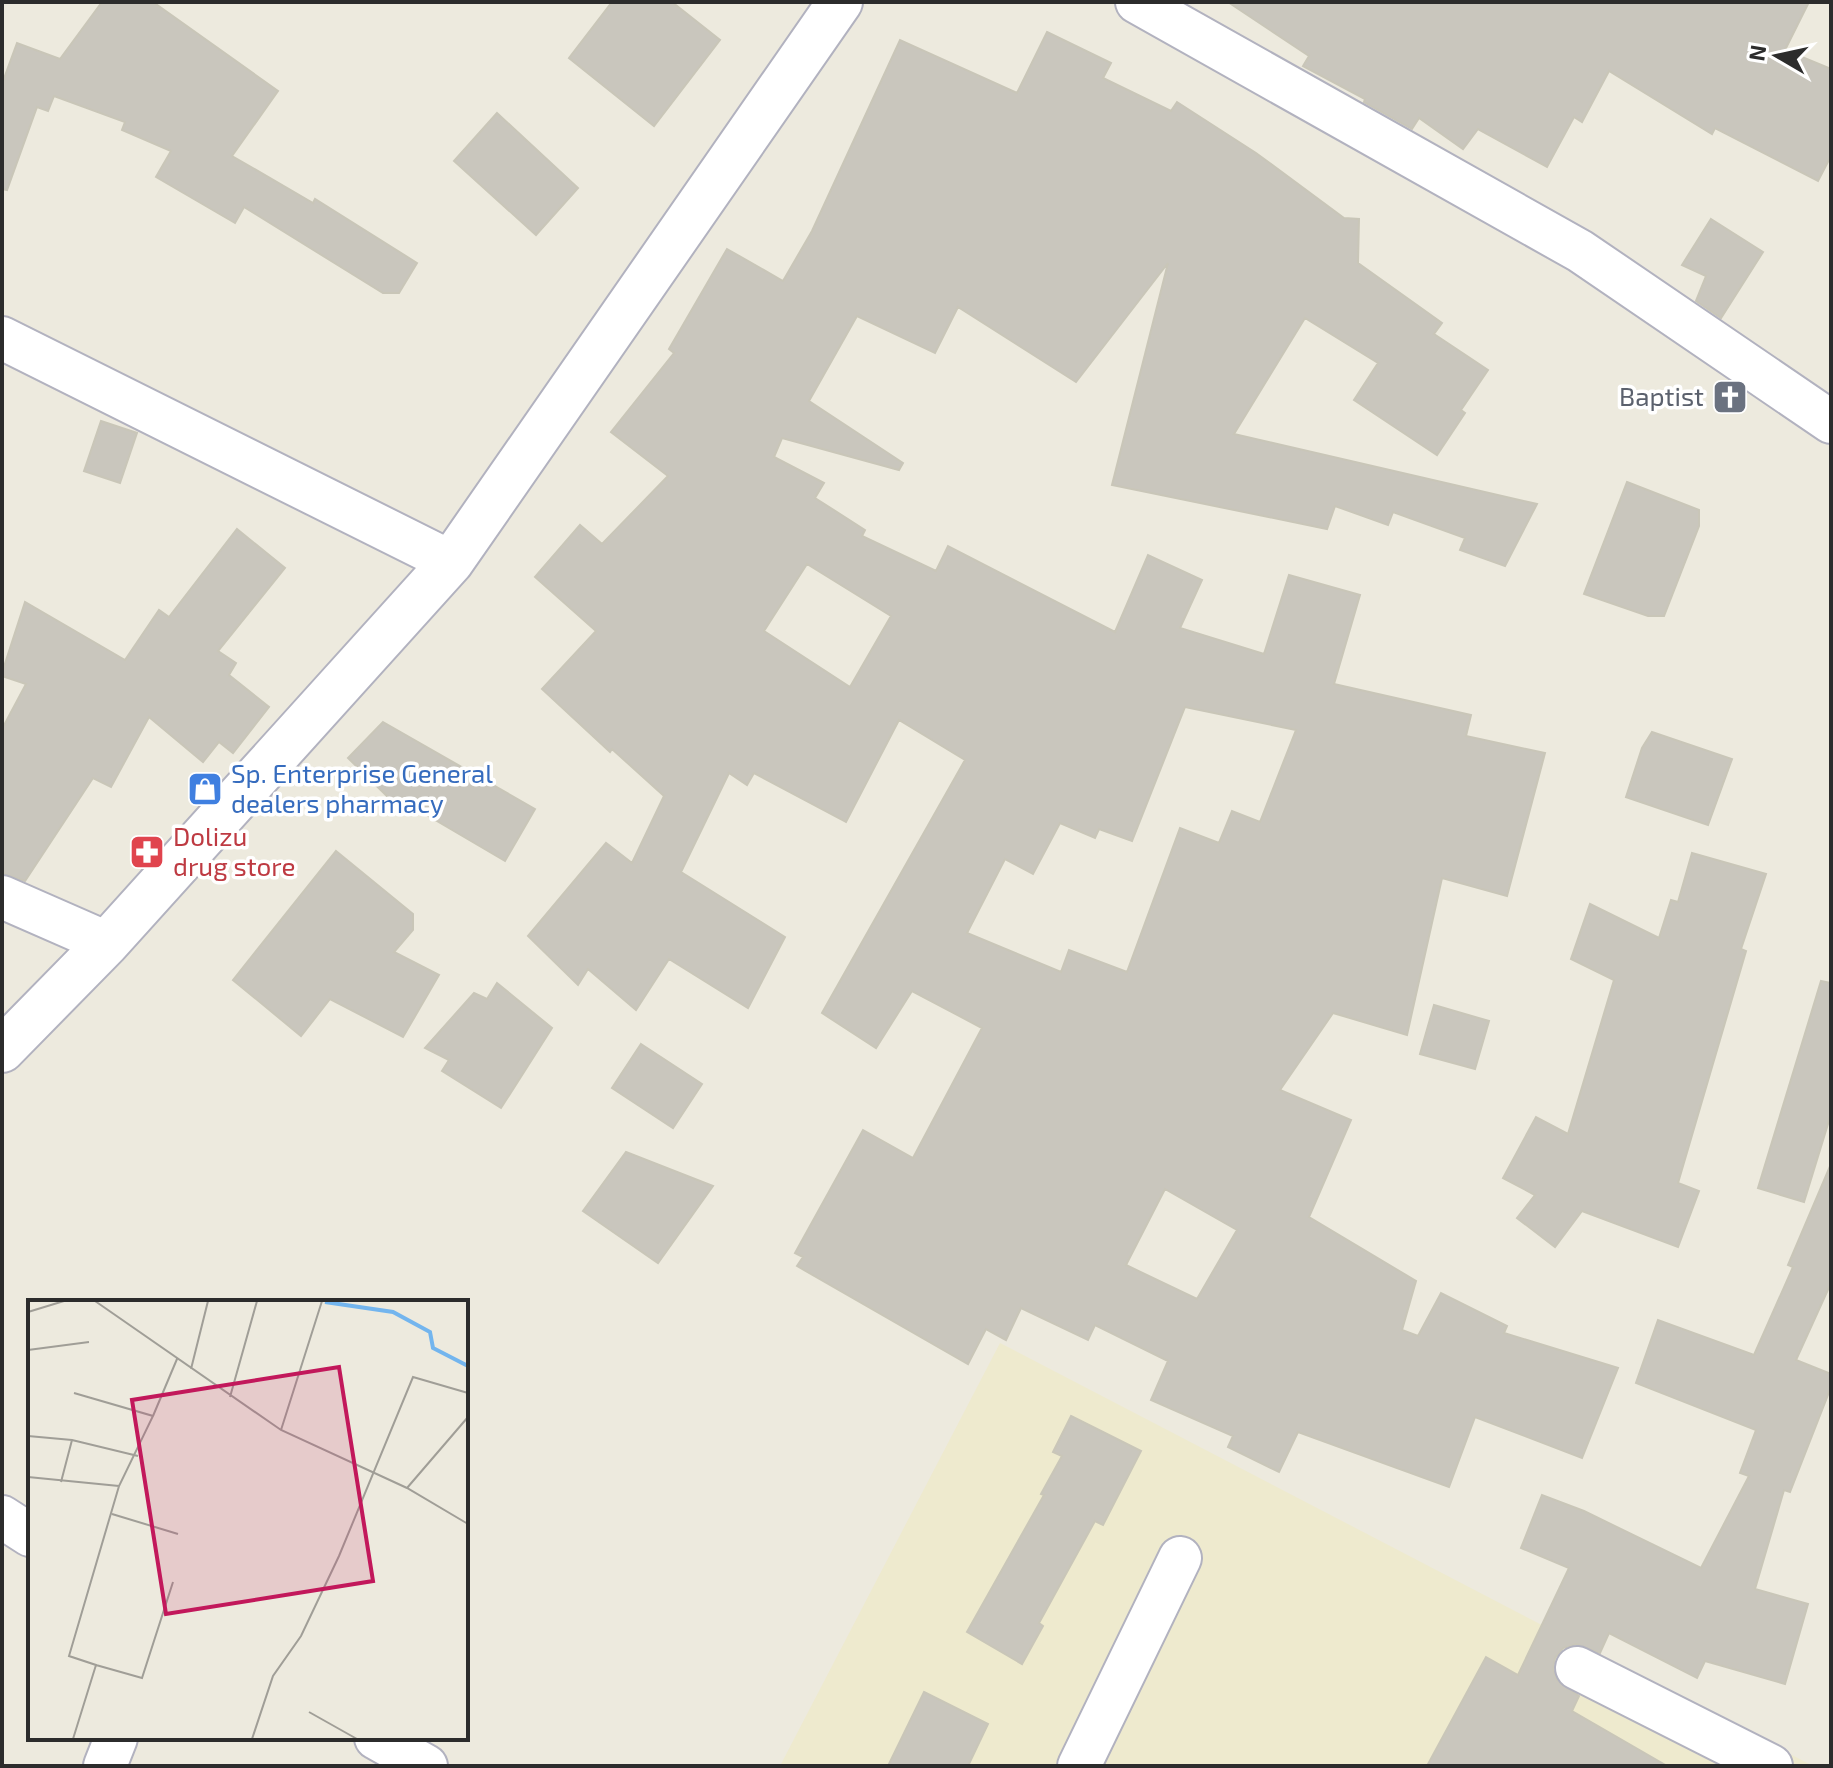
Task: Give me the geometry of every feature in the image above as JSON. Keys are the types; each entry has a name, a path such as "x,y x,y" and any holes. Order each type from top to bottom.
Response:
{"street":[{"path":"2,1050 107,943 451,562 840,2"},
{"path":"1137,2 1580,251 1831,422"},
{"path":"2,338 451,562"},
{"path":"2,897 107,943"},
{"path":"2,1517 28,1534"},
{"path":"1079,1766 1180,1558"},
{"path":"1577,1668 1771,1766"},
{"path":"105,1766 115,1740"},
{"path":"380,1740 426,1766"}],"shaded area":[{"path":"1000,1343 1813,1766 780,1766"}],"building":[{"path":"102,2 153,2 278,91 232,156 313,203 315,199 417,263 399,293 383,293 244,207 235,223 156,177 171,151 122,130 125,122 54,96 48,111 37,107 7,190 2,189 2,84 17,43 60,59"},
{"path":"612,2 672,2 720,40 654,126 569,58"},
{"path":"1228,2 1809,2 1785,50 1831,69 1831,156 1818,181 1715,128 1712,134 1609,71 1582,122 1574,117 1547,167 1478,129 1463,149 1419,118 1412,129 1364,102 1365,99 1303,66 1309,56"},
{"path":"1047,32 1111,63 1103,78 1171,111 1177,102 1256,153 1344,218 1359,219 1358,263 1442,323 1434,334 1488,370 1461,410 1465,413 1437,455 1354,400 1378,363 1305,318 1234,434 1537,504 1505,566 1460,550 1465,538 1393,512 1388,525 1335,506 1327,529 1112,485 1168,263 1076,382 958,307 935,353 857,316 809,401 903,463 899,470 782,438 774,457 824,483 815,498 865,530 862,536 936,571 948,546 1115,632 1148,555 1202,580 1180,628 1264,654 1289,575 1360,595 1334,684 1471,715 1466,736 1545,753 1507,896 1442,878 1407,1035 1333,1013 1280,1090 1351,1120 1309,1217 1416,1281 1402,1330 1418,1336 1441,1293 1507,1326 1504,1333 1618,1368 1582,1458 1475,1417 1449,1487 1298,1432 1279,1472 1228,1447 1233,1436 1151,1400 1168,1361 1095,1325 1088,1340 1021,1308 1006,1340 986,1329 968,1364 797,1266 803,1257 795,1253 863,1130 913,1158 982,1028 912,991 876,1048 822,1013 965,760 899,720 846,822 754,773 747,785 729,773 681,872 785,937 748,1008 669,959 636,1010 588,969 578,985 528,936 606,843 632,863 664,796 612,749 610,752 542,689 596,631 535,577 580,525 602,544 668,476 611,432 674,353 669,349 727,249 783,281 812,231 900,40 1017,93","holes":["807,564 891,616 850,687 764,631","1185,707 1296,730 1260,822 1232,811 1219,843 1180,828 1127,972 1069,950 1061,972 967,933 1005,859 1033,874 1060,823 1095,838 1099,829 1132,841","1165,1189 1237,1230 1197,1299 1126,1265"]},
{"path":"497,113 578,188 536,235 454,161"},
{"path":"1711,219 1763,252 1721,318 1696,301 1706,276 1682,265"},
{"path":"101,421 137,433 120,483 84,471"},
{"path":"1627,482 1699,510 1699,526 1664,616 1648,616 1584,594"},
{"path":"237,529 285,568 218,651 236,663 229,675 269,707 233,753 219,742 203,762 149,717 111,787 93,778 25,881 2,873 2,729 26,684 2,676 2,673 25,602 125,660 159,610 169,617"},
{"path":"383,722 535,809 505,861 396,797 392,801 348,758"},
{"path":"1652,732 1732,759 1708,825 1626,797 1642,748"},
{"path":"336,851 413,914 413,930 394,952 439,975 403,1037 330,999 301,1036 233,980"},
{"path":"1692,853 1766,874 1741,949 1746,951 1678,1183 1699,1191 1678,1247 1582,1211 1555,1247 1517,1218 1535,1195 1503,1178 1536,1117 1568,1134 1614,980 1571,959 1590,904 1659,938 1671,900 1678,902"},
{"path":"1821,981 1831,983 1831,1114 1804,1202 1758,1188"},
{"path":"497,983 552,1028 501,1108 442,1071 449,1060 425,1048 474,993 487,999"},
{"path":"1434,1005 1489,1021 1475,1069 1420,1054"},
{"path":"641,1044 702,1084 673,1128 612,1088"},
{"path":"626,1152 713,1186 658,1263 583,1211"},
{"path":"1831,1164 1831,1283 1796,1360 1831,1374 1831,1387 1790,1492 1784,1490 1755,1589 1808,1604 1785,1684 1705,1661 1697,1678 1609,1633 1600,1653 1576,1644 1563,1648 1555,1658 1553,1669 1557,1680 1579,1696 1572,1711 1667,1766 1427,1766 1486,1657 1518,1675 1569,1568 1521,1548 1542,1495 1584,1511 1701,1568 1749,1476 1740,1473 1756,1430 1636,1383 1658,1320 1754,1355 1793,1267 1788,1265"},
{"path":"1071,1416 1141,1451 1103,1525 1095,1521 1039,1623 1043,1626 1022,1664 967,1632 1044,1495 1041,1494 1062,1456 1053,1452"},
{"path":"924,1692 988,1724 968,1766 888,1766"}],"place":[{"name":"Baptist","path":"1730,397"},
{"name":"Sp. Enterprise General dealers pharmacy","path":"205,789"},
{"name":"Dolizu drug store","path":"147,852"}]}
